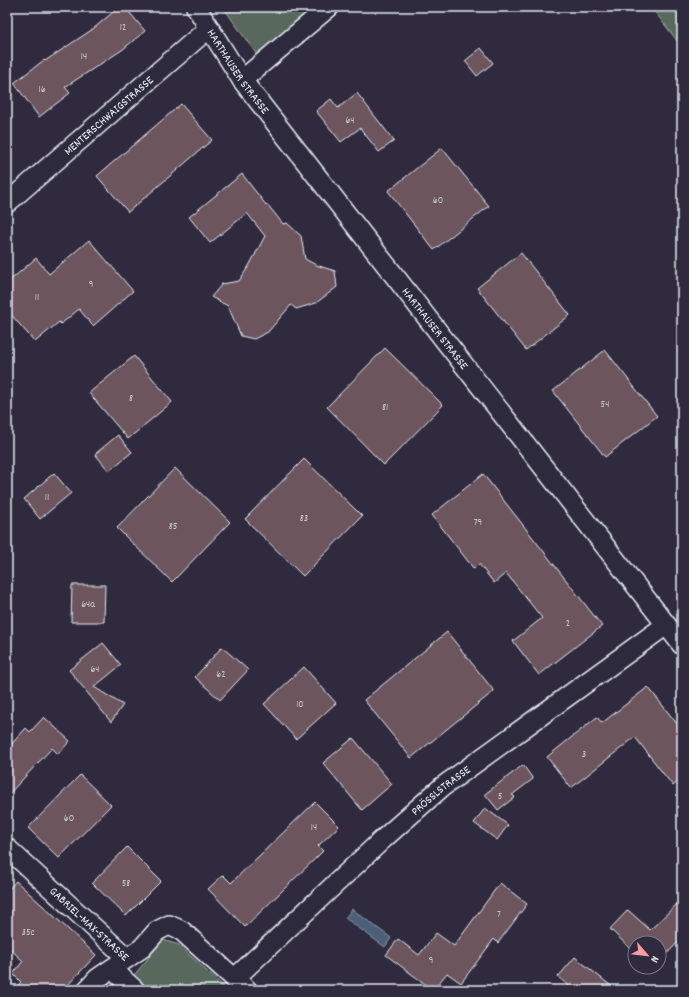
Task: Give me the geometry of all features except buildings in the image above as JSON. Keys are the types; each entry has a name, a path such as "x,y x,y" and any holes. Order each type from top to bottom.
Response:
{"street":[{"name":"HARTHAUSER STRASSE","path":"196,7 242,80 682,645"},
{"path":"242,80 329,7"},
{"name":"MENTERSCHWAIGSTRASSE","path":"7,203 209,28"},
{"name":"PRÖSSLSTRASSE","path":"240,985 382,840 442,787 666,626"},
{"name":"GABRIEL-MAX-STRASSE","path":"7,848 119,963 135,990"},
{"name":"GABRIEL-MAX-STRASSE","path":"119,963 142,948 157,931 169,925 182,931 240,985"},
{"path":"87,990 98,978 119,963"}],"green space":[{"path":"223,7 302,7 307,15 257,55"},
{"path":"651,7 682,7 682,47"},
{"path":"163,940 179,945 223,986 225,990 143,990 131,979"}],"water":[{"path":"352,909 391,938 385,947 345,918"}]}
